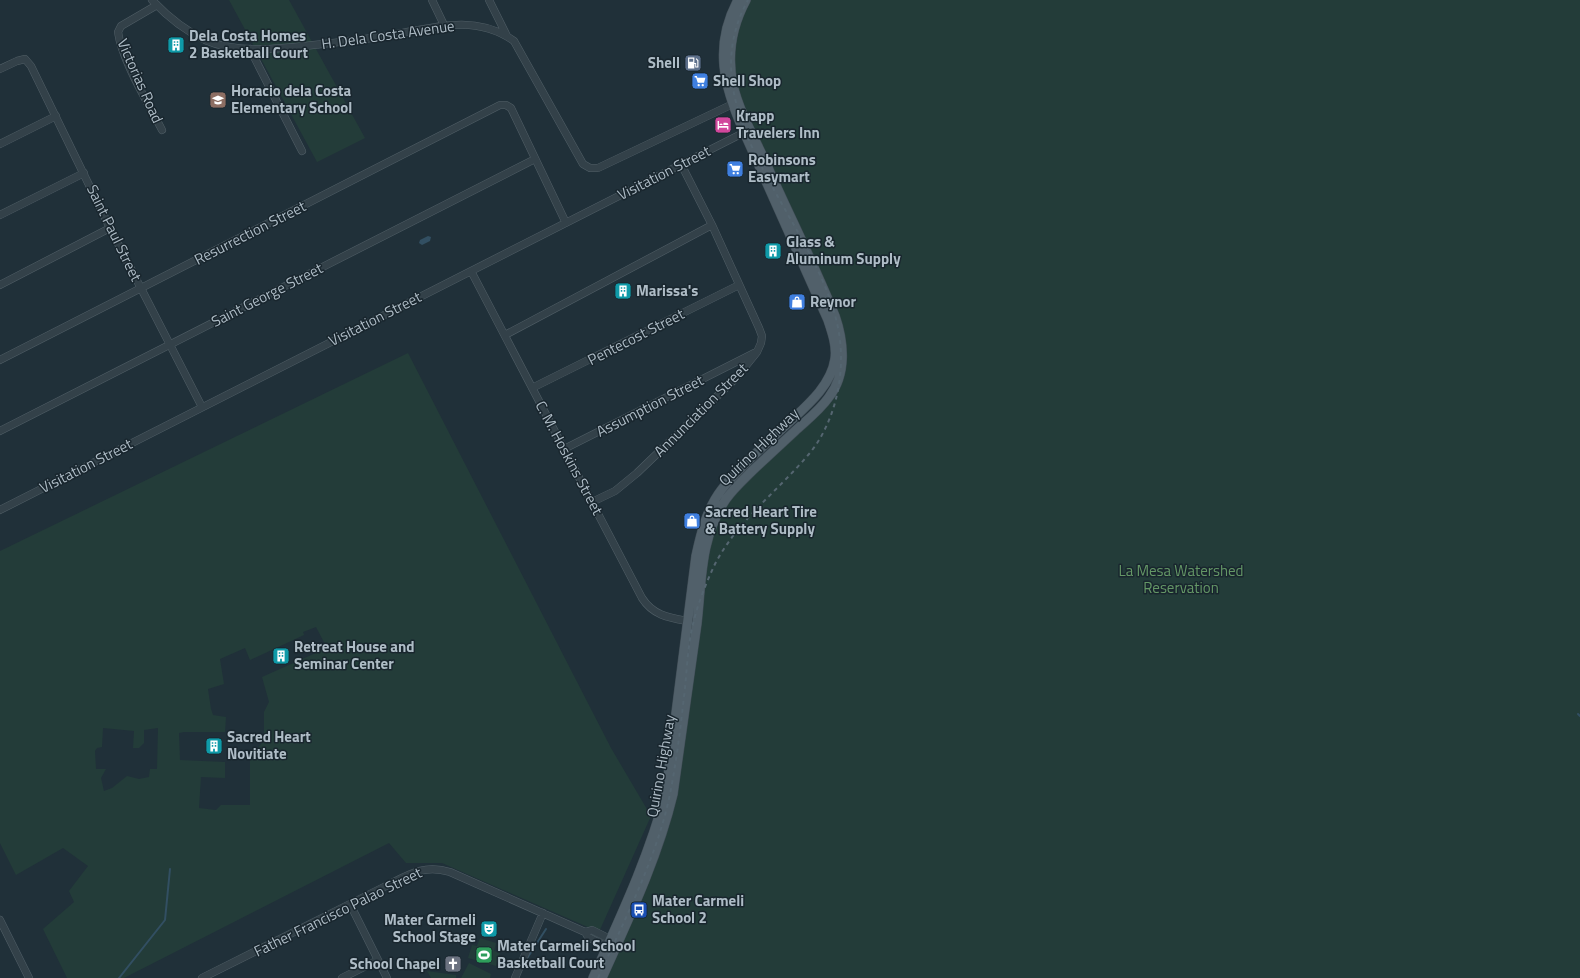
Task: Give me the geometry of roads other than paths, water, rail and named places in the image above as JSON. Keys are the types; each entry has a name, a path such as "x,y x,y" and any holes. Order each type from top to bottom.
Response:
{"main road":[{"name":"Quirino Highway","path":"593,978 612,945 645,878 668,817 673,794 692,622 707,540 712,524 727,498 740,482 812,416 830,396 836,386 843,360 840,331 835,316 747,131 724,74 724,49 731,16 738,0"},
{"name":"Quirino Highway","path":"735,103 730,62 731,49 735,27 746,0"},
{"name":"Quirino Highway","path":"602,978 612,945"}],"street":[{"path":"432,0 444,26"},
{"path":"489,0 508,36"},
{"name":"H. Dela Costa Avenue","path":"155,3 185,28 206,40 217,44 250,49 287,48 369,39 458,24 488,27 508,36 514,41 583,164 590,168 598,168 735,103"},
{"name":"Victorias Road","path":"155,3 121,26 118,32 123,51 135,78 162,130"},
{"path":"250,49 302,151"},
{"name":"Saint Paul Street","path":"0,69 17,60 25,59 31,66 110,228 202,407"},
{"name":"Resurrection Street","path":"0,360 500,105 506,105 511,108 535,159"},
{"path":"0,144 56,116"},
{"name":"Visitation Street","path":"0,510 747,131"},
{"path":"535,159 566,223"},
{"name":"Saint George Street","path":"0,431 535,159"},
{"name":"Annunciation Street","path":"592,502 615,491 637,473 736,378 757,352 761,343 762,336 712,226 681,164"},
{"path":"0,215 84,173"},
{"path":"504,335 712,226"},
{"path":"0,285 110,228"},
{"name":"C. M. Hoskins Street","path":"471,271 645,603 659,615 692,622"},
{"name":"Pentecost Street","path":"532,388 739,285"},
{"name":"Assumption Street","path":"564,449 757,352"},
{"name":"Father Francisco Palao Street","path":"202,978 417,871 430,868 440,869 585,932 592,930 612,945"},
{"path":"350,904 387,978"},
{"path":"515,978 543,913"},
{"path":"0,920 29,978"},
{"path":"342,978 378,960"}],"water":[{"path":"428,236 431,237 430,241 422,245 419,243 420,240"}],"waterway":[{"path":"119,978 165,920 170,869"},
{"path":"526,960 546,929"}],"railway":[{"path":"598,978 649,864 664,818 677,754 691,632 697,608 705,586 724,548 735,533 759,506 797,468 816,444 823,433 833,410 839,384 841,359 835,314 818,270 769,181 748,137 734,92 732,46 748,0"}],"place":[{"name":"Dela Costa Homes 2 Basketball Court","path":"176,45"},
{"name":"Shell","path":"693,63"},
{"name":"Shell Shop","path":"700,81"},
{"name":"Horacio dela Costa Elementary School","path":"218,100"},
{"name":"Krapp Travelers Inn","path":"723,125"},
{"name":"Robinsons Easymart","path":"735,169"},
{"name":"Glass & Aluminum Supply","path":"773,251"},
{"name":"Marissa's","path":"623,291"},
{"name":"Reynor","path":"797,302"},
{"name":"Sacred Heart Tire & Battery Supply","path":"692,521"},
{"name":"Retreat House and Seminar Center","path":"281,656"},
{"name":"Sacred Heart Novitiate","path":"214,746"},
{"name":"Mater Carmeli School 2","path":"639,910"},
{"name":"Mater Carmeli School Stage","path":"489,929"},
{"name":"Mater Carmeli School Basketball Court","path":"484,955"},
{"name":"School Chapel","path":"453,964"}],"park label":[{"name":"La Mesa Watershed Reservation","path":"1181,580"}]}
